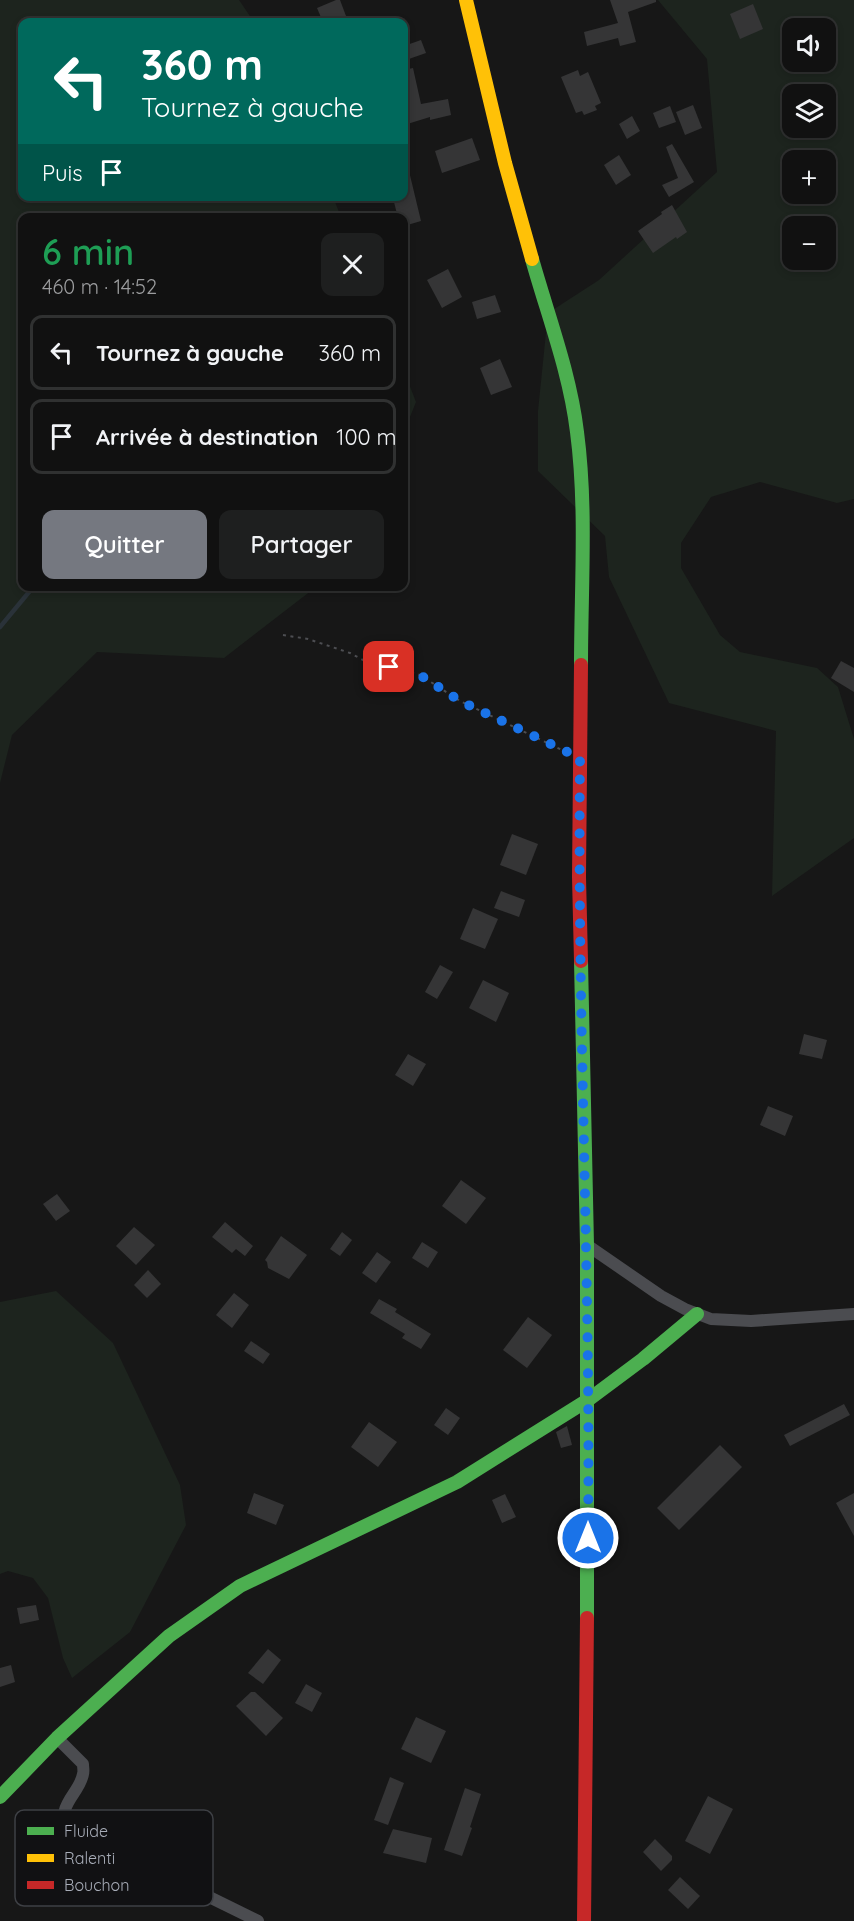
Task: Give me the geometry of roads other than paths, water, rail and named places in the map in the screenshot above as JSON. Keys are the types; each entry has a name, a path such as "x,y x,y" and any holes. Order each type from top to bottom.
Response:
{"main road":[{"path":"466,0 502,152 568,384 577,429 582,475 579,878 588,1245 584,1921"},
{"path":"0,1797 57,1738 169,1636 240,1586 457,1482 588,1400 644,1359 698,1314"}],"street":[{"path":"588,1245 661,1296 711,1318 751,1321 854,1314"},
{"path":"57,1738 83,1764 83,1776 65,1810"},
{"path":"213,1899 258,1921"}],"waterway":[{"path":"0,627 30,591"}]}
